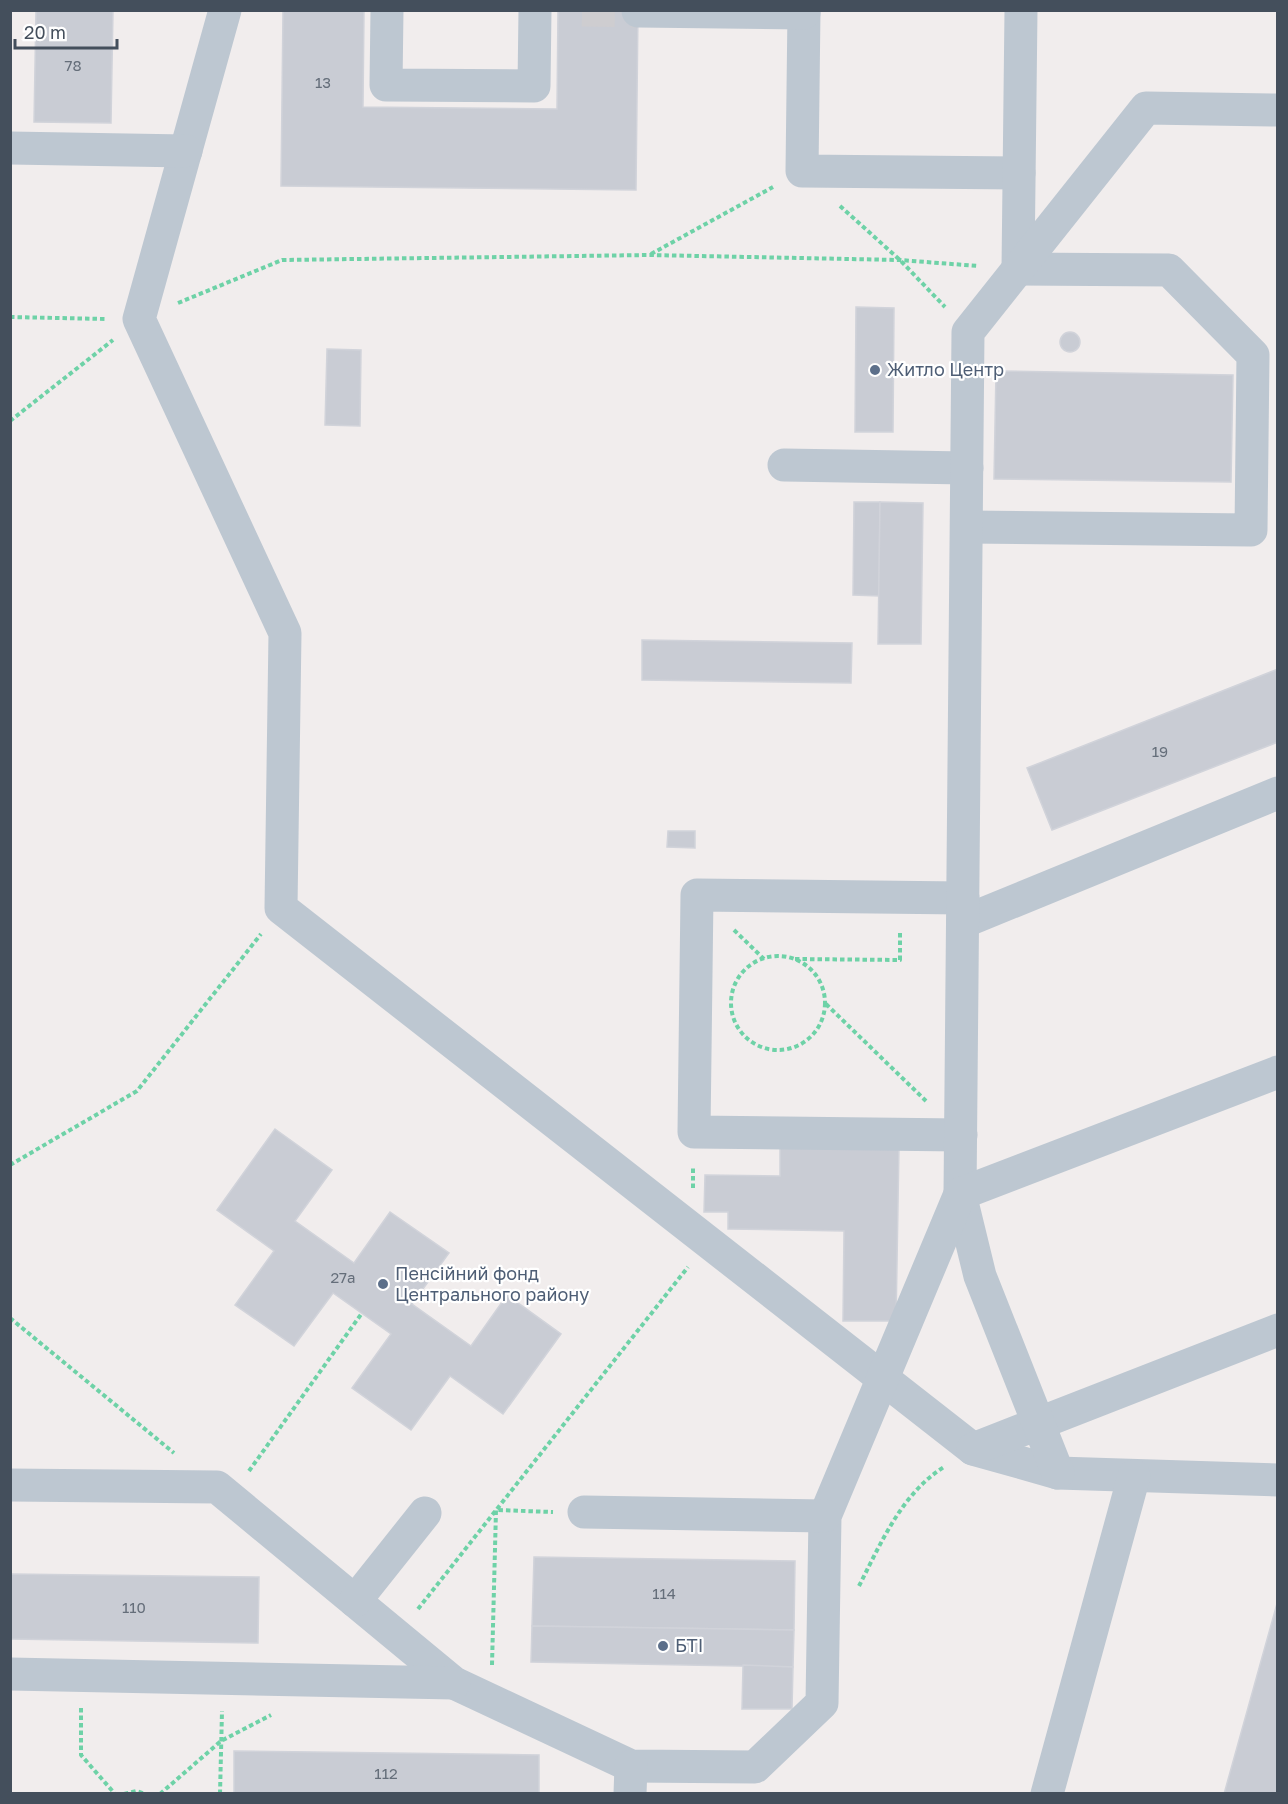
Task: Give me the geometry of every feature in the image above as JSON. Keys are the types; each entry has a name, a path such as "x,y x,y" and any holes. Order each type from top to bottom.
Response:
{"lane":[{"path":"225,10 140,319 285,633 282,908 973,1449 1058,1473 1278,1480"},
{"path":"387,10 386,85 534,86 535,10"},
{"path":"1018,269 1021,10"},
{"path":"638,11 804,12 802,171 1019,173"},
{"path":"1058,1473 980,1276 960,1194 968,332 1146,108 1278,110"},
{"path":"10,148 186,151"},
{"path":"967,527 1251,530 1253,355 1169,270 1018,269"},
{"path":"784,465 967,468"},
{"path":"961,1135 693,1132 697,895 963,910 1278,793"},
{"path":"10,1485 223,1493 454,1683 492,1700 631,1780 755,1767 822,1703 825,1516 960,1194 1278,1072"},
{"path":"973,1449 1278,1330"},
{"path":"1047,1794 1134,1476"},
{"path":"584,1512 825,1516"},
{"path":"355,1601 424,1513"},
{"path":"10,1674 454,1683"}],"path":[{"path":"650,255 802,171 900,260 968,332"},
{"path":"10,421 140,319 282,260 650,255 900,260 1018,269"},
{"path":"10,317 140,319"},
{"path":"10,1165 137,1091 282,908"},
{"path":"793,959 806,966 816,976 823,989 825,1004 822,1019 816,1031 805,1042 792,1048 777,1050 763,1048 750,1041 740,1030 733,1017 731,1003 733,988 740,975 751,965 779,956 793,959 900,960"},
{"path":"825,1004 961,1135"},
{"path":"397,1636 496,1510 700,1236 693,1132"},
{"path":"10,1318 223,1493 362,1313"},
{"path":"858,1588 894,1518 930,1476 973,1449"},
{"path":"496,1510 584,1512"},
{"path":"492,1700 496,1510"},
{"path":"82,1675 81,1755 115,1794"},
{"path":"220,1794 222,1678"},
{"path":"160,1794 221,1740 274,1713"},
{"path":"124,1794 136,1791 146,1794"}],"building":[{"path":"36,10 113,10 111,123 34,122"},
{"path":"283,10 364,10 363,107 557,109 558,10 638,10 636,190 281,186"},
{"path":"856,307 894,308 893,432 855,432"},
{"path":"1066,332 1074,332 1080,338 1080,346 1074,352 1066,352 1060,346 1060,338"},
{"path":"327,349 361,350 360,426 325,425"},
{"path":"996,371 1233,375 1231,482 994,479"},
{"path":"854,502 880,502 879,596 853,595"},
{"path":"880,502 923,503 921,644 878,644"},
{"path":"642,640 852,643 851,683 642,680"},
{"path":"1278,669 1278,742 1052,830 1027,768"},
{"path":"668,831 695,831 695,848 667,847"},
{"path":"275,1129 332,1170 295,1221 354,1263 390,1212 449,1253 412,1304 471,1346 507,1295 561,1334 503,1414 450,1376 411,1430 352,1388 391,1334 333,1293 294,1346 235,1305 274,1251 217,1210"},
{"path":"780,1144 899,1146 896,1321 843,1321 844,1231 728,1229 728,1212 704,1212 705,1175 780,1176"},
{"path":"534,1557 795,1561 794,1630 532,1626"},
{"path":"10,1574 259,1577 258,1643 10,1639"},
{"path":"1278,1600 1278,1794 1224,1794"},
{"path":"532,1626 794,1630 793,1667 531,1662"},
{"path":"743,1665 793,1667 792,1709 742,1709"},
{"path":"234,1751 539,1755 539,1794 234,1794"}],"tunnel":[{"path":"582,10 638,11"}],"place":[{"name":"Житло Центр","path":"875,370"},
{"name":"Пенсійний фонд Центрального району","path":"383,1284"},
{"name":"БТІ","path":"663,1646"}]}
